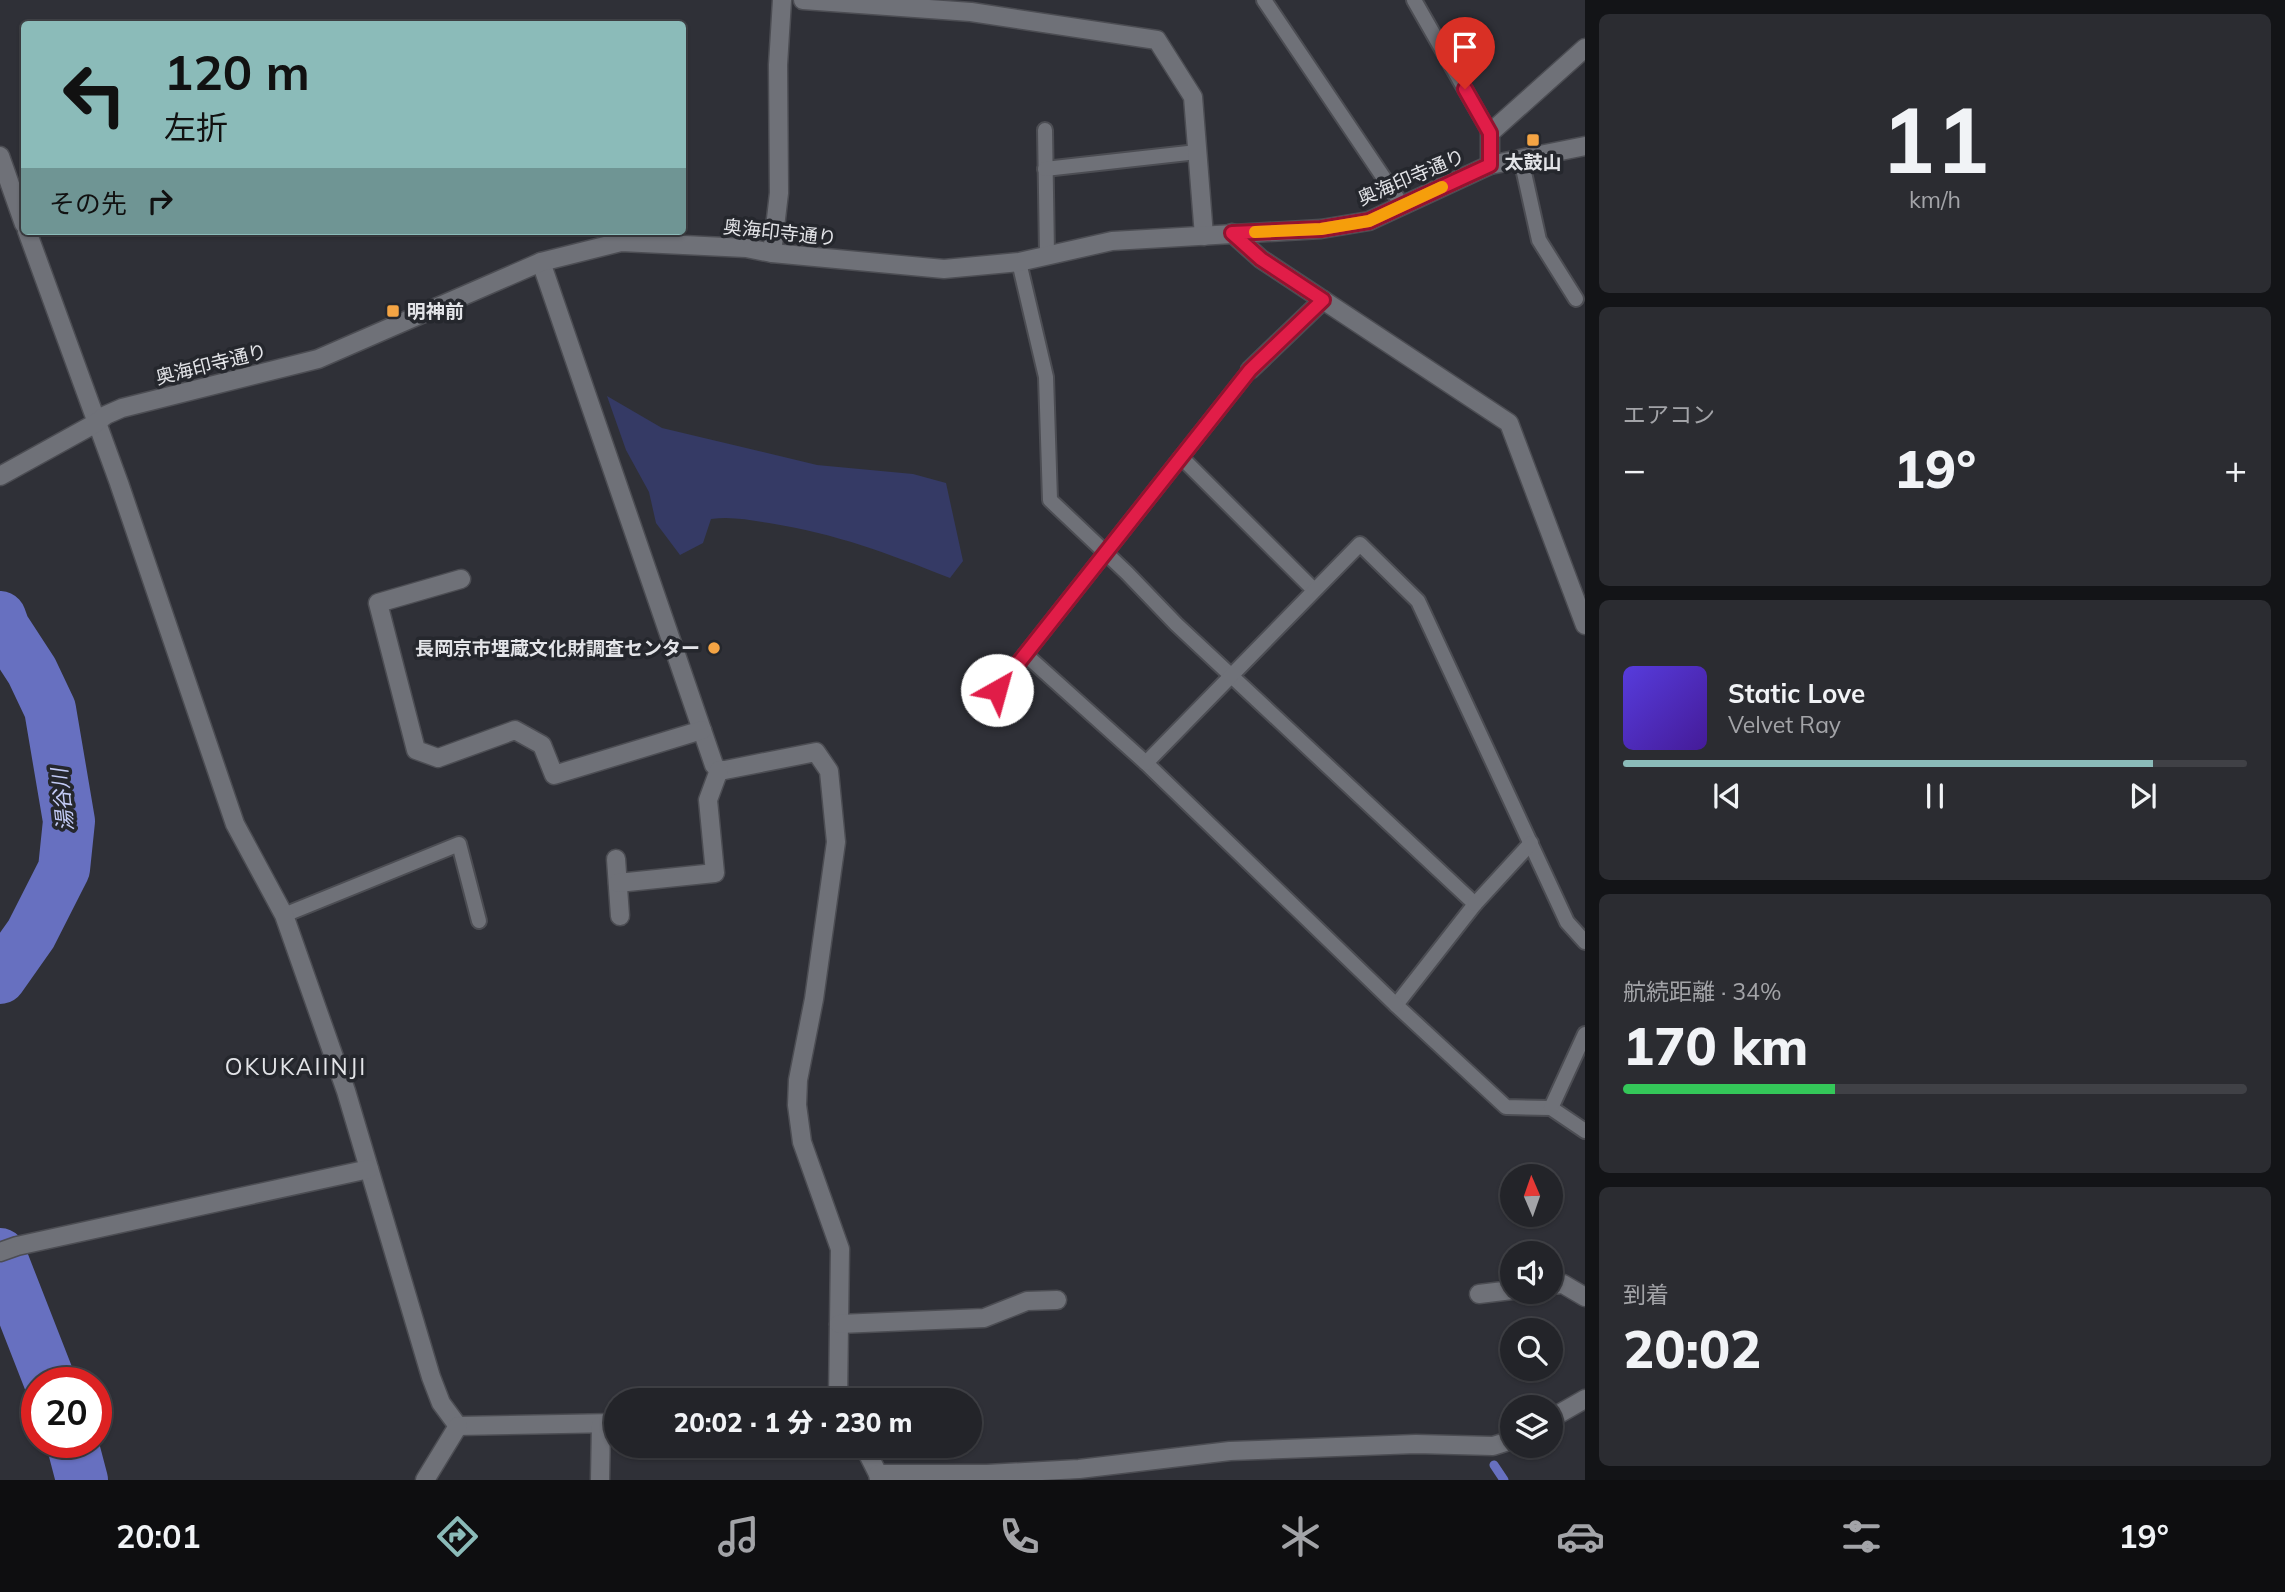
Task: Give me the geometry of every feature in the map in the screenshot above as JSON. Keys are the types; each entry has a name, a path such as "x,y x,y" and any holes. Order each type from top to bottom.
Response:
{"street":[{"path":"772,253 779,192 778,65 782,0"},
{"path":"803,0 971,6 1157,40 1193,97 1205,236"},
{"path":"1490,165 1490,133 1585,48"},
{"name":"奥海印寺通り","path":"0,476 122,408 318,359 541,262 621,242 746,248 772,253 944,269 1019,262 1112,241 1321,229 1369,221 1490,165 1585,146"},
{"path":"0,156 21,216"},
{"path":"1232,233 1261,259 1509,422 1585,625"},
{"path":"28,235 119,483 235,824 284,915 346,1091 431,1377 441,1403 458,1426"},
{"path":"541,262 714,765 719,770"},
{"path":"1250,370 1323,300"},
{"path":"461,579 378,603 416,750 438,758 515,730 542,745 554,775 702,730"},
{"path":"719,770 816,752 829,771 836,842 814,999 798,1080 797,1105 802,1142 840,1249 838,1388"},
{"path":"618,883 715,873 708,800 719,770"},
{"path":"616,859 620,916"},
{"path":"8,1249 369,1169"},
{"path":"1563,1284 1585,1297"},
{"path":"1479,1294 1500,1291"},
{"path":"839,1324 984,1318 1027,1301 1057,1300"},
{"path":"1563,1412 1585,1399"},
{"path":"458,1426 604,1424"},
{"path":"425,1480 458,1426"},
{"path":"869,1458 878,1477 1079,1469 1230,1451 1500,1444"},
{"path":"600,1480 604,1452"}],"lane":[{"path":"1264,0 1402,205"},
{"path":"1414,0 1490,133"},
{"path":"1045,130 1047,254"},
{"path":"1045,169 1198,152"},
{"path":"1521,159 1539,240 1577,299"},
{"path":"1019,262 1046,377 1050,500 1231,676 1475,904"},
{"path":"997,690 1250,370"},
{"path":"1181,457 1314,590"},
{"path":"1146,763 1360,544 1418,601 1567,922 1585,942"},
{"path":"1026,654 1146,763 1396,1005 1506,1107 1551,1108 1585,1131"},
{"path":"1396,1005 1475,904 1531,843"},
{"path":"284,915 458,844 480,921"},
{"path":"1551,1108 1585,1034"}],"shaded area":[{"path":"607,396 662,428 817,465 913,474 946,483 963,561 950,578 840,539 794,527 726,518 711,519 703,543 680,555 656,523 649,492 626,450"}],"waterway":[{"name":"湯谷川","path":"0,617 4,628 32,671 50,709 69,821 64,869 31,934 0,978"},
{"name":"湯谷川","path":"0,1254 44,1367"},
{"name":"湯谷川","path":"76,1458 82,1480"},
{"path":"1494,1465 1504,1480"}],"slow traffic":[{"path":"1255,232 1321,229 1369,221 1442,187"}],"place":[{"name":"太鼓山","path":"1533,140"},
{"name":"明神前","path":"393,311"},
{"name":"長岡京市埋蔵文化財調査センター","path":"714,648"}],"district":[{"name":"OKUKAIINJI","path":"296,1067"}],"route":[{"path":"997,690 1250,370 1323,300 1261,259 1232,233 1321,229 1369,221 1490,165 1490,133 1465,89"}]}
